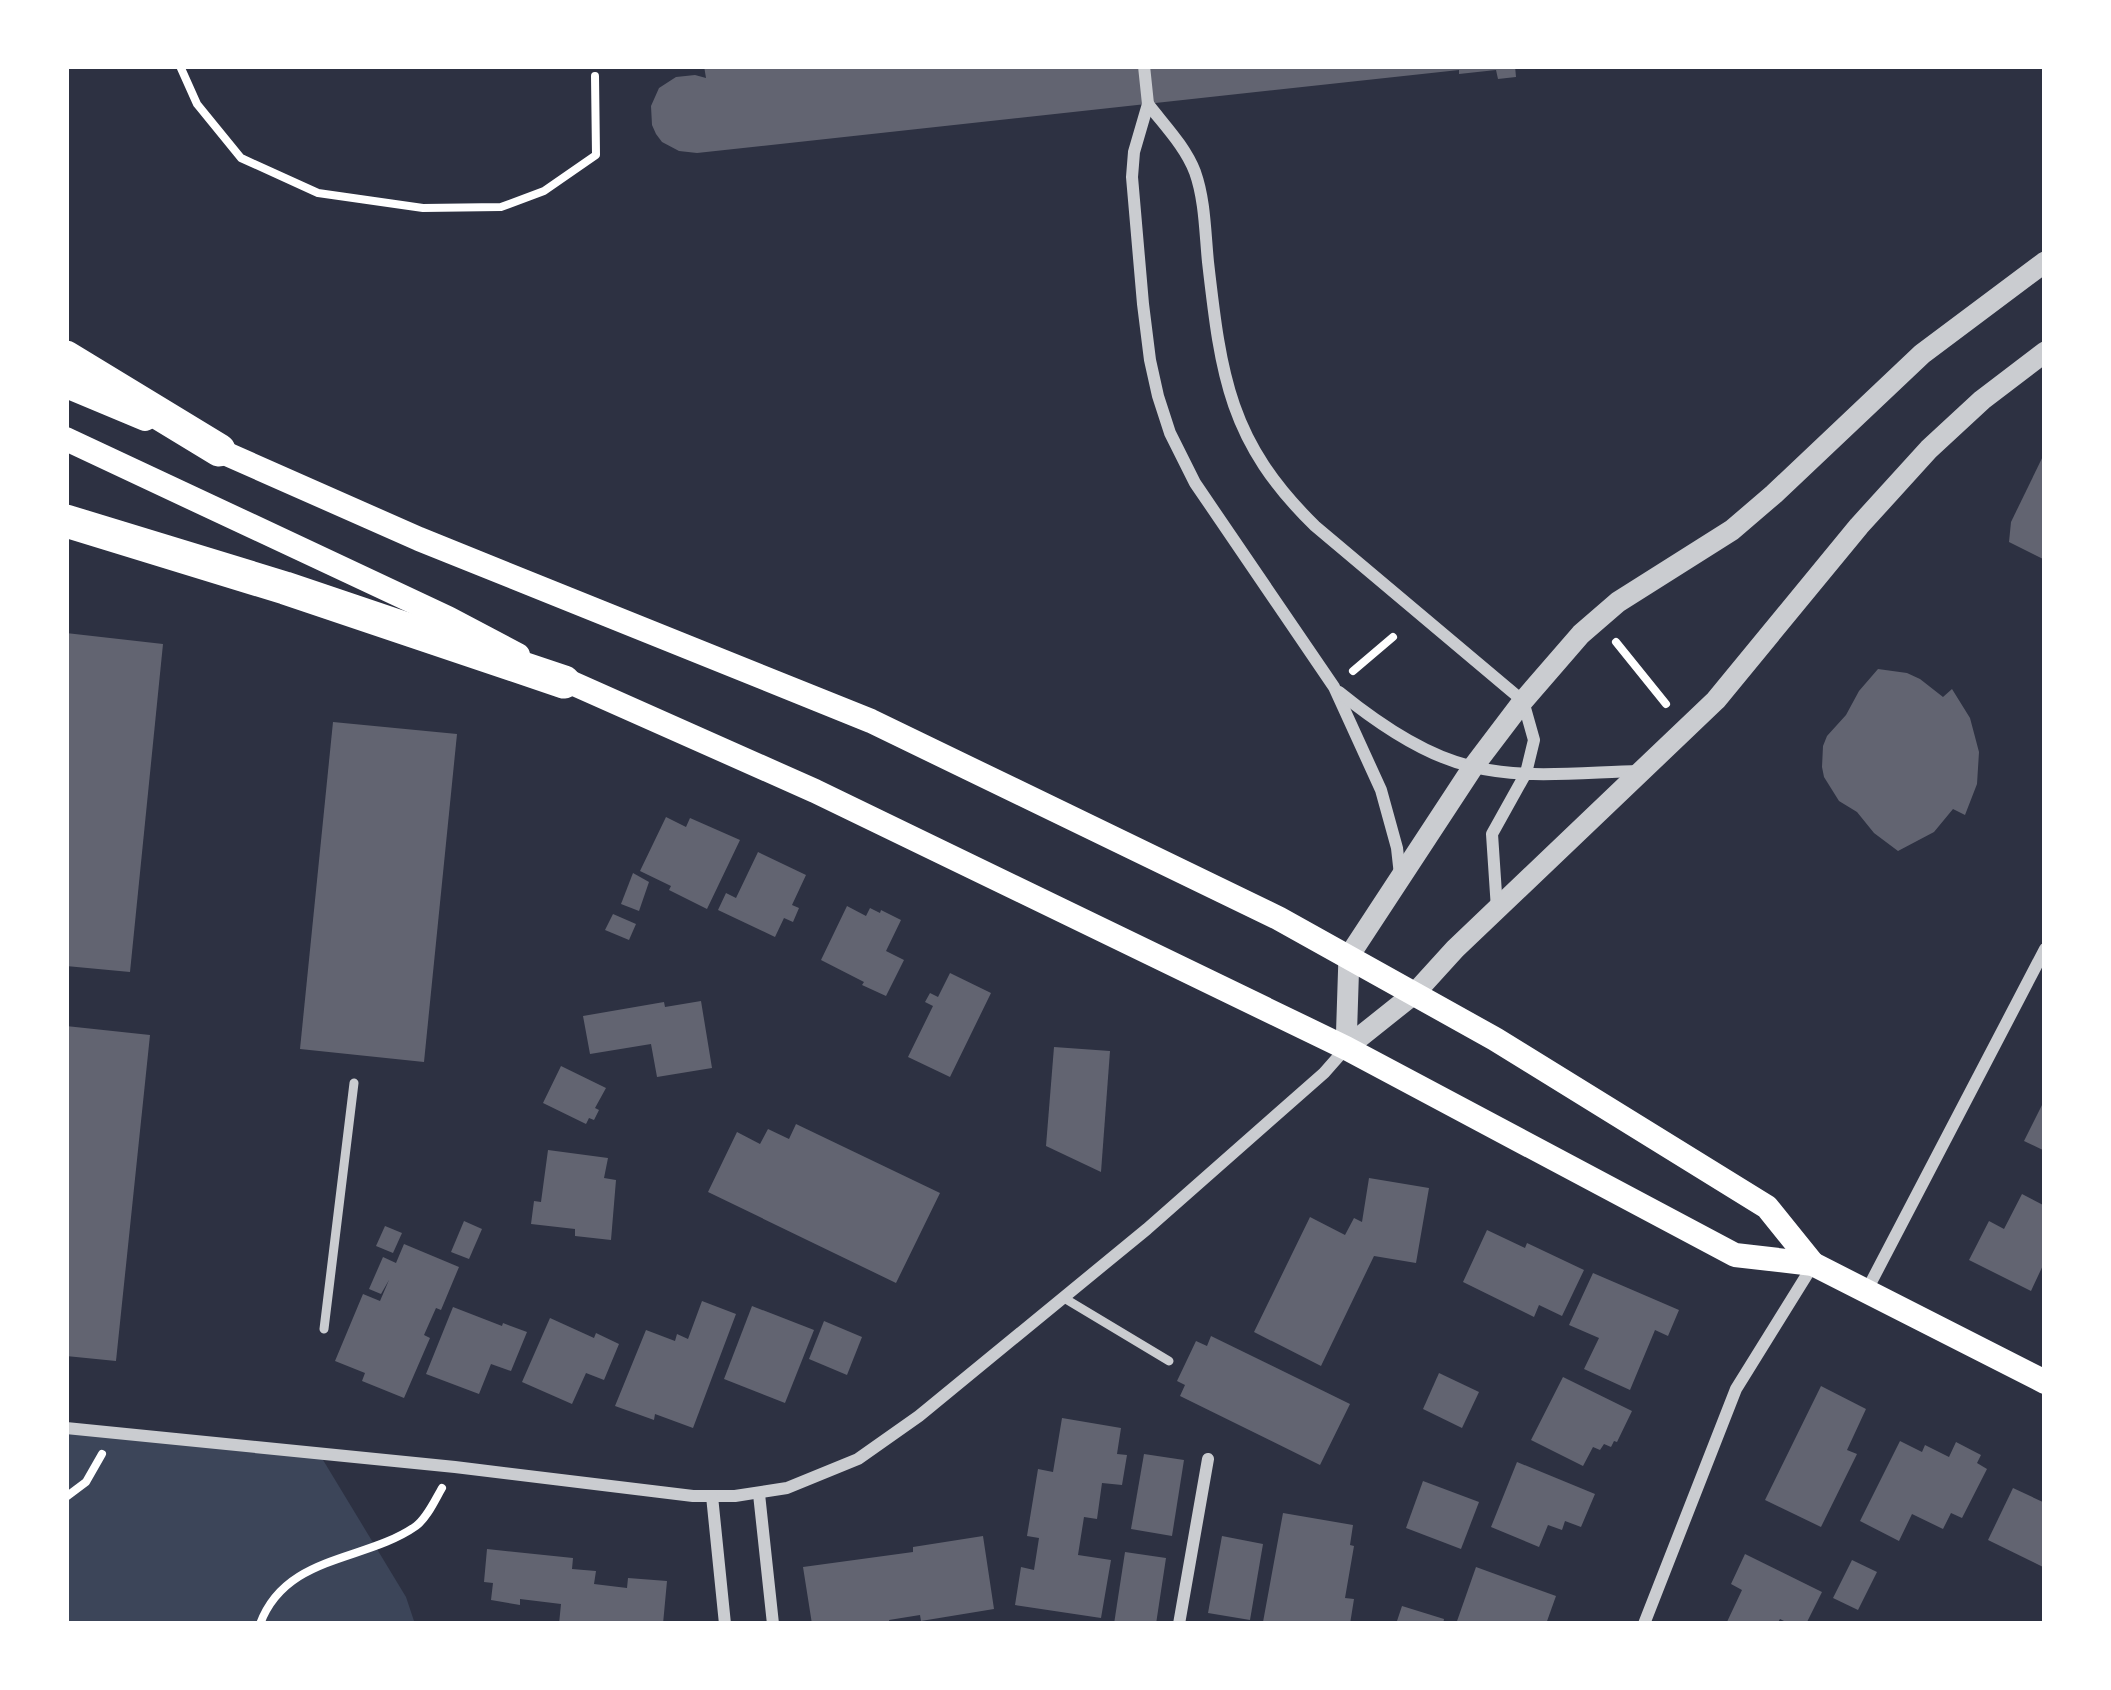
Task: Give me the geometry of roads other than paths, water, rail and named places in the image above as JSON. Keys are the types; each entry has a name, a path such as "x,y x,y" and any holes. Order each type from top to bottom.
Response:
{"highway":[{"path":"66,358 219,450"},
{"path":"66,521 285,588 564,682"}],"main road":[{"path":"66,386 419,539 871,721 1258,908 1415,993 1766,1207 1813,1264"},
{"path":"66,439 469,628 564,682 833,800 1346,1048 1735,1255 1813,1264 2045,1382"}],"street":[{"path":"1144,66 1148,104 1133,152 1132,177 1147,341 1164,415 1205,499 1334,687 1381,790 1400,877"},
{"path":"1148,104 1181,146 1200,188 1224,377 1236,416 1264,470 1315,526 1523,701 1534,740 1526,772 1492,834 1497,910"},
{"path":"1346,1048 1349,956 1473,767 1523,701 1596,620 1732,530 1922,354 2045,262"},
{"path":"66,1427 712,1496 760,1494 814,1479 878,1447 1148,1229 1324,1073 1346,1048 1415,993 1716,700 1929,449 2045,352"},
{"path":"1334,687 1426,749 1473,767 1526,772 1643,771"},
{"path":"1867,1290 2045,949"},
{"path":"1644,1624 1736,1389 1813,1264"},
{"path":"1179,1624 1208,1459"},
{"path":"760,1494 773,1624"},
{"path":"712,1496 725,1624"}],"lane":[{"path":"324,1329 354,1083"},
{"path":"1064,1298 1169,1361"}]}
